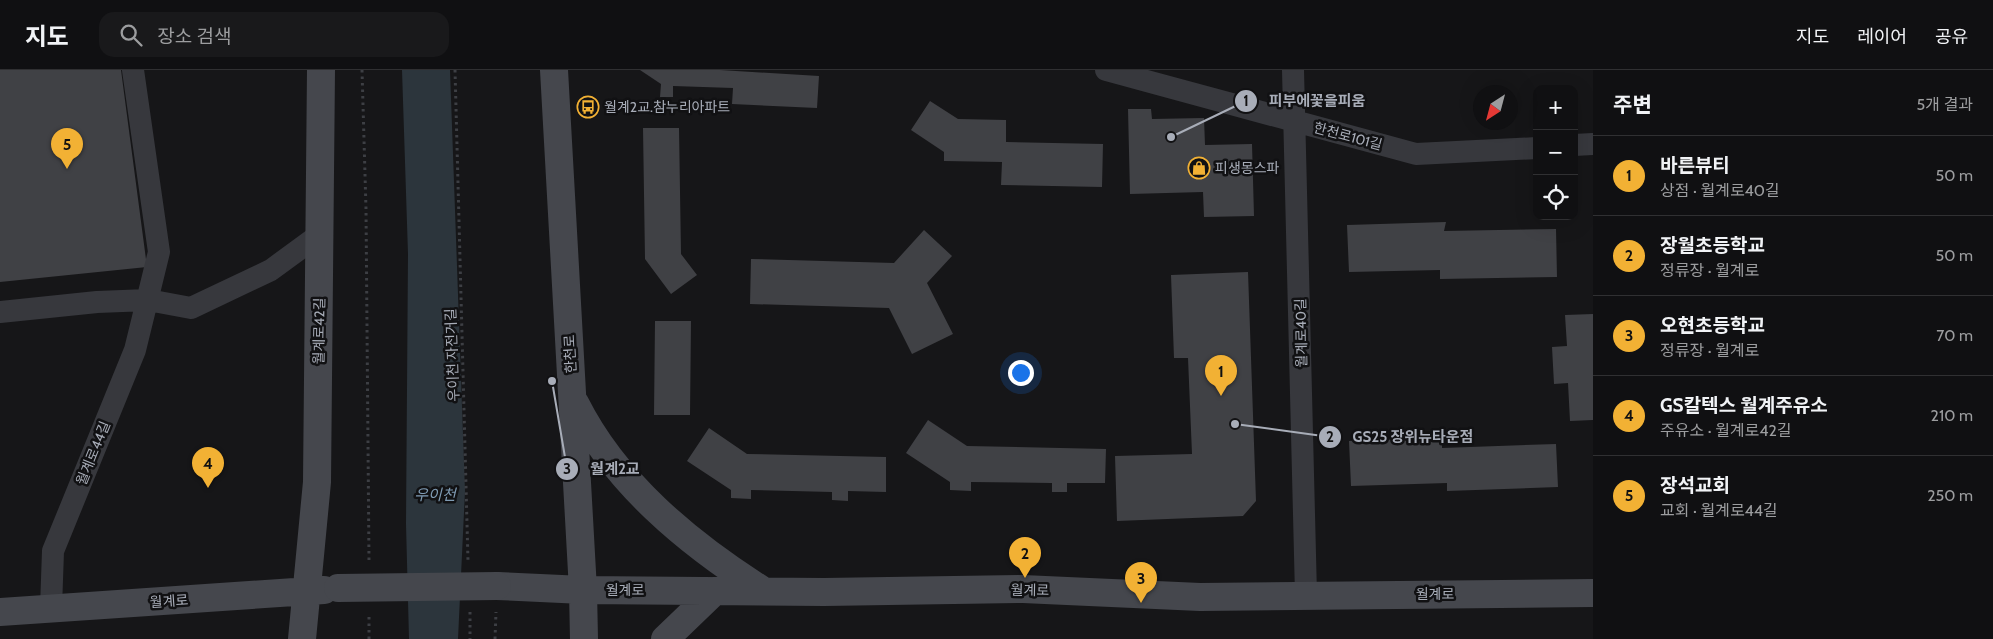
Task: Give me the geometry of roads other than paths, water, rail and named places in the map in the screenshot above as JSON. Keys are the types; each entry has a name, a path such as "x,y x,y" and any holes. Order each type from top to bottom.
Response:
{"main road":[{"name":"월계로42길","path":"302,639 317,482 321,70"},
{"name":"한천로","path":"554,70 583,590 584,639"},
{"path":"572,397 581,415 619,470 645,498 690,538 762,590"},
{"name":"월계로","path":"0,612 306,592 338,588 497,586 583,590 824,592 1023,589 1200,597 1593,594"},
{"path":"664,639 715,591"}],"street":[{"name":"월계로44길","path":"51,608 53,551 136,350 159,252 133,70"},
{"name":"한천로101길","path":"1106,70 1416,154 1533,148"},
{"name":"월계로40길","path":"1293,70 1306,595"},
{"path":"1578,146 1593,144"},
{"path":"0,312 97,302 148,300 191,308 271,270 320,234"}],"water":[{"name":"우이천","path":"402,70 450,70 465,491 458,639 409,639 406,524 408,254"}],"place":[{"name":"월계2교.참누리아파트","path":"588,107"},
{"name":"피부에꽃을피움","path":"1171,137"},
{"name":"피생몽스파","path":"1199,168"},
{"name":"장석교회","path":"67,169"},
{"name":"월계2교","path":"552,381"},
{"name":"바른뷰티","path":"1221,396"},
{"name":"GS25 장위뉴타운점","path":"1235,424"},
{"name":"GS칼텍스 월계주유소","path":"208,488"},
{"name":"장월초등학교","path":"1025,578"},
{"name":"오현초등학교","path":"1141,603"}]}
